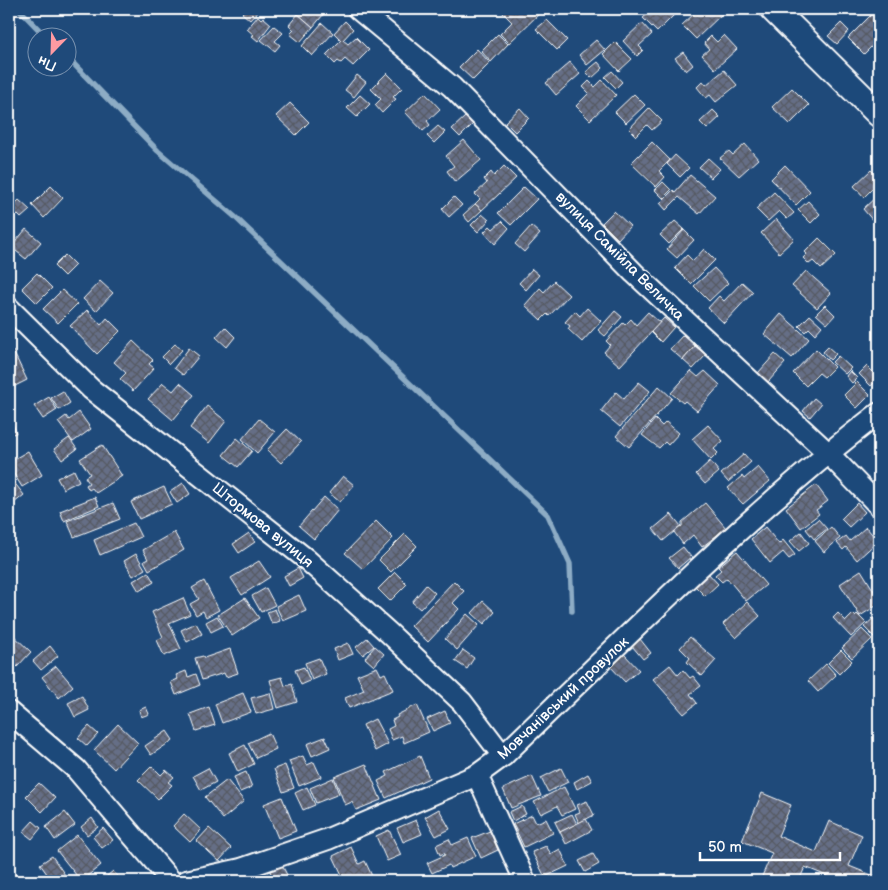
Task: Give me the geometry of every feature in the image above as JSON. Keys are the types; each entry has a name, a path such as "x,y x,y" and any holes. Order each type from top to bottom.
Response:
{"street":[{"name":"вулиця Самійла Величка","path":"358,9 452,87 634,273 828,452 879,506"},
{"path":"773,9 879,114"},
{"name":"Штормова вулиця","path":"9,308 91,389 305,558 389,633 462,702 503,756"},
{"name":"Мовчанівський провулок","path":"186,881 241,869 328,839 477,775 503,756 702,564 828,452 879,413"},
{"path":"9,712 76,770 171,881"},
{"path":"477,775 525,881"}],"building":[{"path":"246,9 260,9 250,20 242,13"},
{"path":"300,9 328,9 313,27 297,13"},
{"path":"505,9 543,10 509,43 500,34 512,22 502,12"},
{"path":"627,9 640,9 630,15"},
{"path":"653,9 680,9 657,32 643,18"},
{"path":"691,9 719,9 723,13 696,39 682,25 695,13"},
{"path":"298,14 313,27 300,42 290,34 294,30 289,25"},
{"path":"872,14 876,19 879,16 879,39 864,54 848,38"},
{"path":"258,16 261,19 263,17 271,24 258,41 247,29"},
{"path":"547,20 567,40 557,50 536,29"},
{"path":"345,21 353,29 343,40 348,44 356,37 369,50 353,66 345,59 341,63 338,61 335,64 326,55 341,40 334,33"},
{"path":"322,23 333,33 312,56 302,46"},
{"path":"642,23 652,34 639,46 643,50 637,56 623,41"},
{"path":"841,23 849,31 837,44 828,36"},
{"path":"274,26 283,33 275,41 280,45 275,51 261,40"},
{"path":"498,34 508,44 491,62 481,51"},
{"path":"724,35 737,49 715,69 702,55 709,49 704,43 711,36 717,42"},
{"path":"596,40 605,50 587,65 579,55"},
{"path":"615,42 632,59 619,71 603,54"},
{"path":"477,49 490,63 473,80 459,67"},
{"path":"683,52 693,65 686,71 675,58"},
{"path":"570,62 580,74 556,95 546,83"},
{"path":"598,62 603,68 592,78 586,72"},
{"path":"724,70 737,85 716,102 710,95 706,98 697,87 703,81 706,85"},
{"path":"612,71 622,82 616,88 605,77"},
{"path":"387,73 402,88 393,97 396,99 382,113 375,105 381,99 371,89"},
{"path":"357,75 366,82 354,97 345,90"},
{"path":"602,80 616,95 590,120 576,106 589,93 583,87 589,81 595,87"},
{"path":"792,88 809,105 790,124 772,107"},
{"path":"425,93 440,109 427,121 430,125 423,131 405,112"},
{"path":"634,94 645,105 626,123 615,112"},
{"path":"360,95 370,104 357,117 347,108"},
{"path":"290,103 309,122 296,135 276,116"},
{"path":"520,108 529,118 515,132 505,122"},
{"path":"649,108 662,121 652,130 647,125 636,136 629,129"},
{"path":"713,110 720,117 707,129 700,122"},
{"path":"465,117 473,124 460,137 452,129"},
{"path":"438,126 445,132 434,143 427,136"},
{"path":"464,140 481,160 455,182 447,171 454,166 446,156"},
{"path":"652,142 670,160 659,171 665,177 656,187 631,163"},
{"path":"745,144 758,159 739,176 720,158 729,151 733,155"},
{"path":"675,155 689,168 680,177 667,164"},
{"path":"708,158 720,169 711,178 699,167"},
{"path":"785,165 810,191 796,205 771,179"},
{"path":"504,166 516,178 482,210 475,204 480,199 475,194 487,183 484,179 491,172 494,176"},
{"path":"871,170 879,178 879,182 864,197 854,186"},
{"path":"690,175 715,196 699,214 679,197 666,210 660,203 673,190 675,192"},
{"path":"663,182 671,190 663,198 655,190"},
{"path":"51,186 63,198 44,218 32,205"},
{"path":"524,187 537,199 511,225 498,213"},
{"path":"774,192 794,213 787,219 779,211 768,221 756,209"},
{"path":"879,194 879,217 874,222 863,209"},
{"path":"454,197 462,205 449,217 442,209"},
{"path":"19,200 30,210 21,218 11,208"},
{"path":"808,201 820,214 811,223 798,210"},
{"path":"475,204 482,210 469,222 463,215"},
{"path":"614,211 630,226 618,239 602,223"},
{"path":"482,214 489,220 478,232 471,225"},
{"path":"776,219 794,239 779,253 761,233"},
{"path":"502,221 509,228 495,244 484,232 490,226 493,229"},
{"path":"675,221 684,229 669,244 660,235"},
{"path":"531,226 540,234 524,252 515,244"},
{"path":"26,229 41,242 26,259 11,247"},
{"path":"684,230 694,240 677,258 667,249"},
{"path":"819,238 836,255 821,269 813,261 809,264 803,258 807,254 805,252"},
{"path":"704,249 715,260 691,284 675,268 687,255 693,261"},
{"path":"9,255 15,261 9,268"},
{"path":"65,255 75,265 64,276 54,266"},
{"path":"714,268 728,283 709,301 694,286"},
{"path":"532,269 539,275 526,290 519,283"},
{"path":"806,271 831,293 817,308 792,286"},
{"path":"37,273 52,288 37,303 22,288"},
{"path":"100,281 113,293 96,311 83,299"},
{"path":"554,281 569,295 549,316 547,314 541,320 525,305 540,288 544,292"},
{"path":"742,282 753,292 724,323 708,308 719,296 724,301"},
{"path":"62,290 77,304 58,323 43,309"},
{"path":"825,305 835,315 827,324 816,314"},
{"path":"587,308 601,321 582,342 568,329 570,326 565,322 575,311 580,316"},
{"path":"87,310 101,325 107,318 120,331 97,354 70,326"},
{"path":"615,311 622,317 605,336 598,330"},
{"path":"648,312 660,323 620,366 604,352 610,345 606,341 623,323 625,325 631,319 636,325"},
{"path":"781,314 809,339 792,358 764,334"},
{"path":"810,315 822,326 815,334 809,328 805,332 799,326"},
{"path":"664,318 674,327 661,342 651,332"},
{"path":"225,327 235,337 227,347 216,337"},
{"path":"683,335 695,346 683,360 670,349"},
{"path":"133,341 153,360 149,364 154,368 133,391 120,379 126,373 114,362"},
{"path":"175,344 182,350 169,364 162,357"},
{"path":"695,346 706,355 693,369 683,360"},
{"path":"828,347 836,354 830,360 823,352"},
{"path":"189,348 199,356 183,375 174,368"},
{"path":"816,349 834,367 824,377 819,373 806,386 793,373"},
{"path":"13,351 27,380 9,389 9,353"},
{"path":"775,354 785,363 768,382 758,373"},
{"path":"838,356 851,368 845,374 832,362"},
{"path":"867,366 879,378 871,386 859,374"},
{"path":"691,371 698,377 705,371 720,385 697,411 671,393"},
{"path":"850,371 857,378 852,383 846,376"},
{"path":"639,382 650,391 620,427 601,411 616,392 624,399"},
{"path":"857,382 870,395 857,408 844,395"},
{"path":"163,383 173,391 180,383 194,395 173,420 148,399"},
{"path":"659,386 672,398 629,447 616,436"},
{"path":"63,391 70,403 59,410 51,398"},
{"path":"49,397 57,410 43,419 34,406"},
{"path":"814,398 821,404 810,417 803,411"},
{"path":"207,406 226,421 209,443 190,428"},
{"path":"9,410 16,433 9,435"},
{"path":"79,412 91,429 73,442 58,422 66,416 69,420"},
{"path":"259,419 275,432 257,453 242,439"},
{"path":"655,419 662,426 666,422 679,433 668,445 665,442 659,448 642,435"},
{"path":"708,425 723,441 714,449 718,453 711,460 692,439"},
{"path":"287,429 301,442 281,463 267,450"},
{"path":"879,433 879,447 872,440"},
{"path":"69,438 77,449 62,460 54,449"},
{"path":"237,438 252,451 238,467 223,455"},
{"path":"102,445 122,476 96,493 92,488 89,490 86,485 89,483 85,477 90,474 80,459"},
{"path":"28,451 42,475 22,487 9,466 9,462"},
{"path":"744,454 751,462 728,482 721,474"},
{"path":"710,461 719,472 705,484 696,474"},
{"path":"758,467 770,481 743,504 728,488 742,476 744,479"},
{"path":"74,470 79,481 63,489 57,478"},
{"path":"9,476 24,495 9,507"},
{"path":"343,476 354,485 340,502 329,493"},
{"path":"183,483 190,494 177,503 170,492"},
{"path":"816,485 828,501 816,510 819,514 801,528 786,508"},
{"path":"164,487 172,504 139,519 131,502"},
{"path":"95,497 99,506 64,521 60,511"},
{"path":"324,497 338,510 314,539 299,526"},
{"path":"113,503 120,519 74,537 67,521"},
{"path":"705,503 726,528 702,547 693,535 683,544 674,532 682,526 682,522"},
{"path":"857,503 865,512 849,527 841,519"},
{"path":"671,514 681,526 663,541 653,529"},
{"path":"818,519 827,529 814,539 806,529"},
{"path":"376,521 393,538 363,569 345,553"},
{"path":"134,523 141,537 100,555 94,540"},
{"path":"765,527 779,544 783,540 795,555 789,559 783,552 770,563 751,539"},
{"path":"831,527 840,538 824,552 815,541"},
{"path":"866,527 878,541 857,560 846,547 843,550 837,543 846,536 850,541"},
{"path":"174,532 184,550 149,570 144,561 148,559 143,550"},
{"path":"801,532 809,543 799,551 790,541"},
{"path":"249,533 255,542 239,553 233,544"},
{"path":"405,534 417,546 391,572 379,560"},
{"path":"683,547 691,557 678,568 669,558"},
{"path":"737,551 766,585 746,601 727,578 722,582 715,575 721,570 718,567"},
{"path":"136,554 145,569 133,576 124,561"},
{"path":"259,561 270,577 242,595 231,578"},
{"path":"298,568 303,578 289,586 284,576"},
{"path":"861,570 879,599 879,604 860,616 840,584"},
{"path":"148,572 154,582 139,591 133,581"},
{"path":"395,572 407,584 390,601 378,589"},
{"path":"708,573 718,584 705,596 695,586"},
{"path":"204,581 219,610 206,617 203,611 196,615 190,604 199,599 192,588"},
{"path":"454,581 464,591 453,603 459,609 428,642 411,626"},
{"path":"426,585 435,593 420,609 412,602"},
{"path":"266,588 275,605 261,612 252,596"},
{"path":"299,595 306,611 283,621 276,606"},
{"path":"183,598 190,614 169,623 181,649 164,656 157,640 163,637 152,612"},
{"path":"245,598 259,618 232,636 218,615"},
{"path":"483,601 495,612 484,624 472,613"},
{"path":"747,602 760,616 736,638 723,624"},
{"path":"275,609 280,621 272,624 267,612"},
{"path":"838,613 846,621 853,614 855,616 857,614 866,623 851,637 833,618"},
{"path":"879,613 879,636 876,639 864,627"},
{"path":"467,614 479,625 457,650 445,639"},
{"path":"217,616 223,626 211,632 206,622"},
{"path":"196,623 202,634 187,642 181,630"},
{"path":"862,629 872,639 852,658 842,648"},
{"path":"11,633 31,652 17,667 9,660 9,635"},
{"path":"690,637 716,660 702,676 687,662 690,658 680,648"},
{"path":"367,638 374,646 363,655 356,647"},
{"path":"640,639 651,653 643,659 632,646"},
{"path":"348,643 353,654 338,660 334,649"},
{"path":"50,646 58,656 41,670 33,661"},
{"path":"375,646 384,654 374,666 365,658"},
{"path":"230,649 238,673 226,677 224,673 202,680 195,658 203,656 204,658"},
{"path":"463,650 474,658 467,669 455,661"},
{"path":"841,650 852,661 839,674 828,663"},
{"path":"624,654 639,670 625,682 610,666"},
{"path":"319,658 326,674 312,680 305,663"},
{"path":"826,664 836,675 818,692 808,681"},
{"path":"670,665 678,675 683,670 690,678 693,676 701,686 690,694 697,703 684,714 653,679"},
{"path":"56,666 73,686 59,698 42,677"},
{"path":"304,667 310,681 301,685 295,670"},
{"path":"377,667 381,675 385,673 393,690 349,708 345,698 364,690 357,675"},
{"path":"186,671 188,677 196,674 200,685 176,695 171,682 178,679 176,675"},
{"path":"282,677 285,686 292,684 297,702 278,708 270,680"},
{"path":"243,693 251,712 222,723 215,704"},
{"path":"270,693 274,709 256,714 251,698"},
{"path":"82,696 89,710 75,717 68,703"},
{"path":"417,705 429,732 404,743 402,736 392,740 388,729 394,726 392,720 398,717 397,715"},
{"path":"146,707 149,714 141,717 139,710"},
{"path":"209,707 215,725 196,731 190,714"},
{"path":"445,711 450,723 433,731 427,719"},
{"path":"375,719 388,744 375,751 363,725"},
{"path":"118,724 138,743 114,769 94,750"},
{"path":"89,726 98,734 87,746 78,738"},
{"path":"167,731 173,740 151,755 145,746"},
{"path":"269,733 276,749 256,758 248,743"},
{"path":"325,737 330,748 312,756 307,744"},
{"path":"245,745 254,764 238,772 229,753"},
{"path":"303,756 307,765 314,762 321,777 299,786 289,761"},
{"path":"420,756 429,778 386,798 378,781 388,776 386,772"},
{"path":"366,764 381,800 356,810 352,802 345,805 334,777"},
{"path":"285,765 294,788 283,792 274,769"},
{"path":"152,766 161,775 166,770 174,777 168,782 172,785 158,799 138,780"},
{"path":"208,768 216,782 201,790 193,776"},
{"path":"561,768 568,782 548,792 541,778"},
{"path":"246,772 252,787 240,792 234,777"},
{"path":"588,774 592,781 577,789 574,782"},
{"path":"532,776 541,796 511,808 503,789"},
{"path":"333,778 339,794 316,803 310,788"},
{"path":"227,780 244,801 223,819 205,797"},
{"path":"39,783 55,798 42,812 26,796"},
{"path":"307,787 315,805 303,810 295,793"},
{"path":"564,787 575,809 562,815 557,806 541,814 534,802"},
{"path":"762,793 791,805 778,836 816,852 829,821 862,835 849,866 879,878 879,881 839,881 805,867 799,881 760,881 772,853 742,841"},
{"path":"282,797 296,831 278,838 264,804"},
{"path":"587,801 594,815 579,823 575,814 580,812 577,805"},
{"path":"522,806 526,814 513,821 509,812"},
{"path":"439,809 450,829 436,836 425,817"},
{"path":"65,812 75,825 55,840 46,827"},
{"path":"184,814 201,830 190,842 173,826"},
{"path":"572,814 577,824 560,832 555,822"},
{"path":"532,815 536,823 546,819 553,833 524,847 513,824"},
{"path":"92,818 98,827 87,835 81,827"},
{"path":"586,819 592,830 566,844 560,832"},
{"path":"416,820 422,834 403,842 397,828"},
{"path":"33,821 41,828 32,839 23,832"},
{"path":"103,828 113,840 102,848 93,837"},
{"path":"209,828 231,848 219,861 197,841"},
{"path":"389,830 401,855 387,861 376,836"},
{"path":"490,831 498,850 481,858 472,838"},
{"path":"77,835 101,865 81,881 57,851"},
{"path":"468,838 476,856 450,868 449,865 432,873 427,863 445,855 444,853 440,855 436,845 449,839 452,845"},
{"path":"546,846 551,854 560,849 568,866 545,877 532,852"},
{"path":"351,847 359,864 365,861 372,876 361,881 345,881 333,856"},
{"path":"593,854 599,864 585,872 579,861"},
{"path":"52,856 69,881 52,881 40,864"},
{"path":"282,865 290,881 274,881 270,871"},
{"path":"113,871 122,881 101,881"},
{"path":"14,876 18,881 9,881 9,880"}],"waterway":[{"path":"19,9 37,28"},
{"path":"78,68 158,151 234,216 548,515 570,564 572,611"}]}
